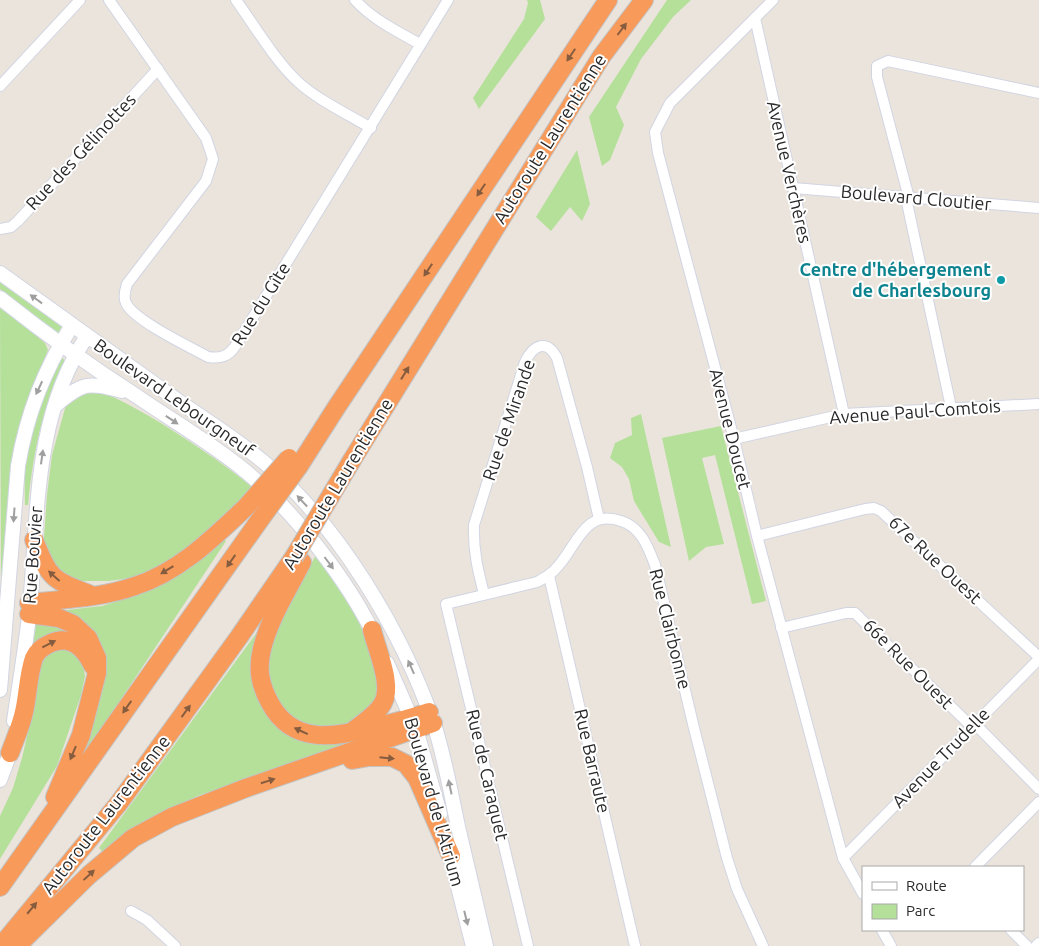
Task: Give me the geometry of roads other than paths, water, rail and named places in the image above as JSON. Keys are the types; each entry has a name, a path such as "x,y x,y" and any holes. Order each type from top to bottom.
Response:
{"highway":[{"name":"Autoroute Laurentienne","path":"0,887 260,521 294,462 336,408 608,0"},
{"name":"Autoroute Laurentienne","path":"1,946 119,803 239,637 298,560 350,464 600,57 644,0"},
{"path":"29,609 134,587 153,579 192,556 294,462"},
{"path":"34,540 46,568 55,579 92,596"},
{"path":"298,560 267,632 259,662 263,691 273,709 288,725 306,734 327,737 414,723"},
{"path":"29,609 73,624 88,638 97,658 97,673 81,735 41,828"},
{"path":"348,734 373,715 383,703 386,693 386,683 372,630"},
{"path":"10,752 24,714 35,657 44,646 56,641 66,640 76,644 87,654 97,673"},
{"path":"17,946 90,875 133,838 172,817 246,788 305,769 414,723 431,718"},
{"path":"305,769 369,757 392,757 406,764 417,778 451,856"}],"main road":[{"name":"Boulevard Lebourgneuf","path":"0,273 232,437 267,465 303,501 334,538"},
{"name":"Boulevard Lebourgneuf","path":"0,298 60,344 245,471 287,512"},
{"name":"Rue Bouvier","path":"0,690 18,466 22,442 36,393 60,344 72,325"},
{"name":"Rue Bouvier","path":"0,780 10,752 29,609 43,450 55,406 75,354 87,336"},
{"path":"55,406 72,391 85,385 98,384 131,393"},
{"name":"Boulevard de l'Atrium","path":"287,512 328,561 355,599 372,630 414,723 451,856 473,946"},
{"name":"Boulevard de l'Atrium","path":"334,538 362,578 386,618 410,665 431,718 446,772 486,946"},
{"path":"7,608 29,609"}],"street":[{"path":"0,86 80,0"},
{"name":"Rue du Gîte","path":"109,0 206,138 214,159 206,181 127,284 124,292 125,302 137,316 208,357 217,358 225,357 231,352 371,128 448,0"},
{"path":"236,0 296,80 311,92 371,128"},
{"path":"355,0 378,19 420,44"},
{"name":"Avenue Doucet","path":"773,0 670,104 655,132 658,153 734,439 757,536 843,858 862,892"},
{"name":"Avenue Verchères","path":"755,18 844,414"},
{"path":"951,407 908,198 877,77 877,66 888,61 1039,93"},
{"name":"Rue des Gélinottes","path":"0,229 11,227 18,221 158,69"},
{"name":"Boulevard Cloutier","path":"793,188 1039,208"},
{"name":"Rue de Mirande","path":"484,594 475,558 473,543 474,525 525,362 534,349 540,346 547,346 558,358 587,467 598,519"},
{"name":"Avenue Paul-Comtois","path":"734,439 844,414 951,407 1039,404"},
{"name":"67e Rue Ouest","path":"757,536 865,509 874,508 882,511 1039,658"},
{"name":"Rue Clairbonne","path":"598,519 611,517 626,522 640,532 648,545 655,565 694,728 728,858 737,889 763,946"},
{"path":"484,594 538,582 548,576 559,566 589,524 598,519"},
{"name":"Rue Barraute","path":"548,576 635,946"},
{"name":"Rue de Caraquet","path":"484,594 446,604 528,946"},
{"name":"66e Rue Ouest","path":"781,628 846,613 855,613 1039,789"},
{"name":"Avenue Trudelle","path":"843,858 1039,658"},
{"path":"976,866 1039,802"},
{"path":"131,911 146,920 175,946"},
{"path":"883,931 891,946"},
{"path":"1012,931 1027,946"}],"place":[{"name":"Centre d'hébergement de Charlesbourg","path":"1001,280"}]}
